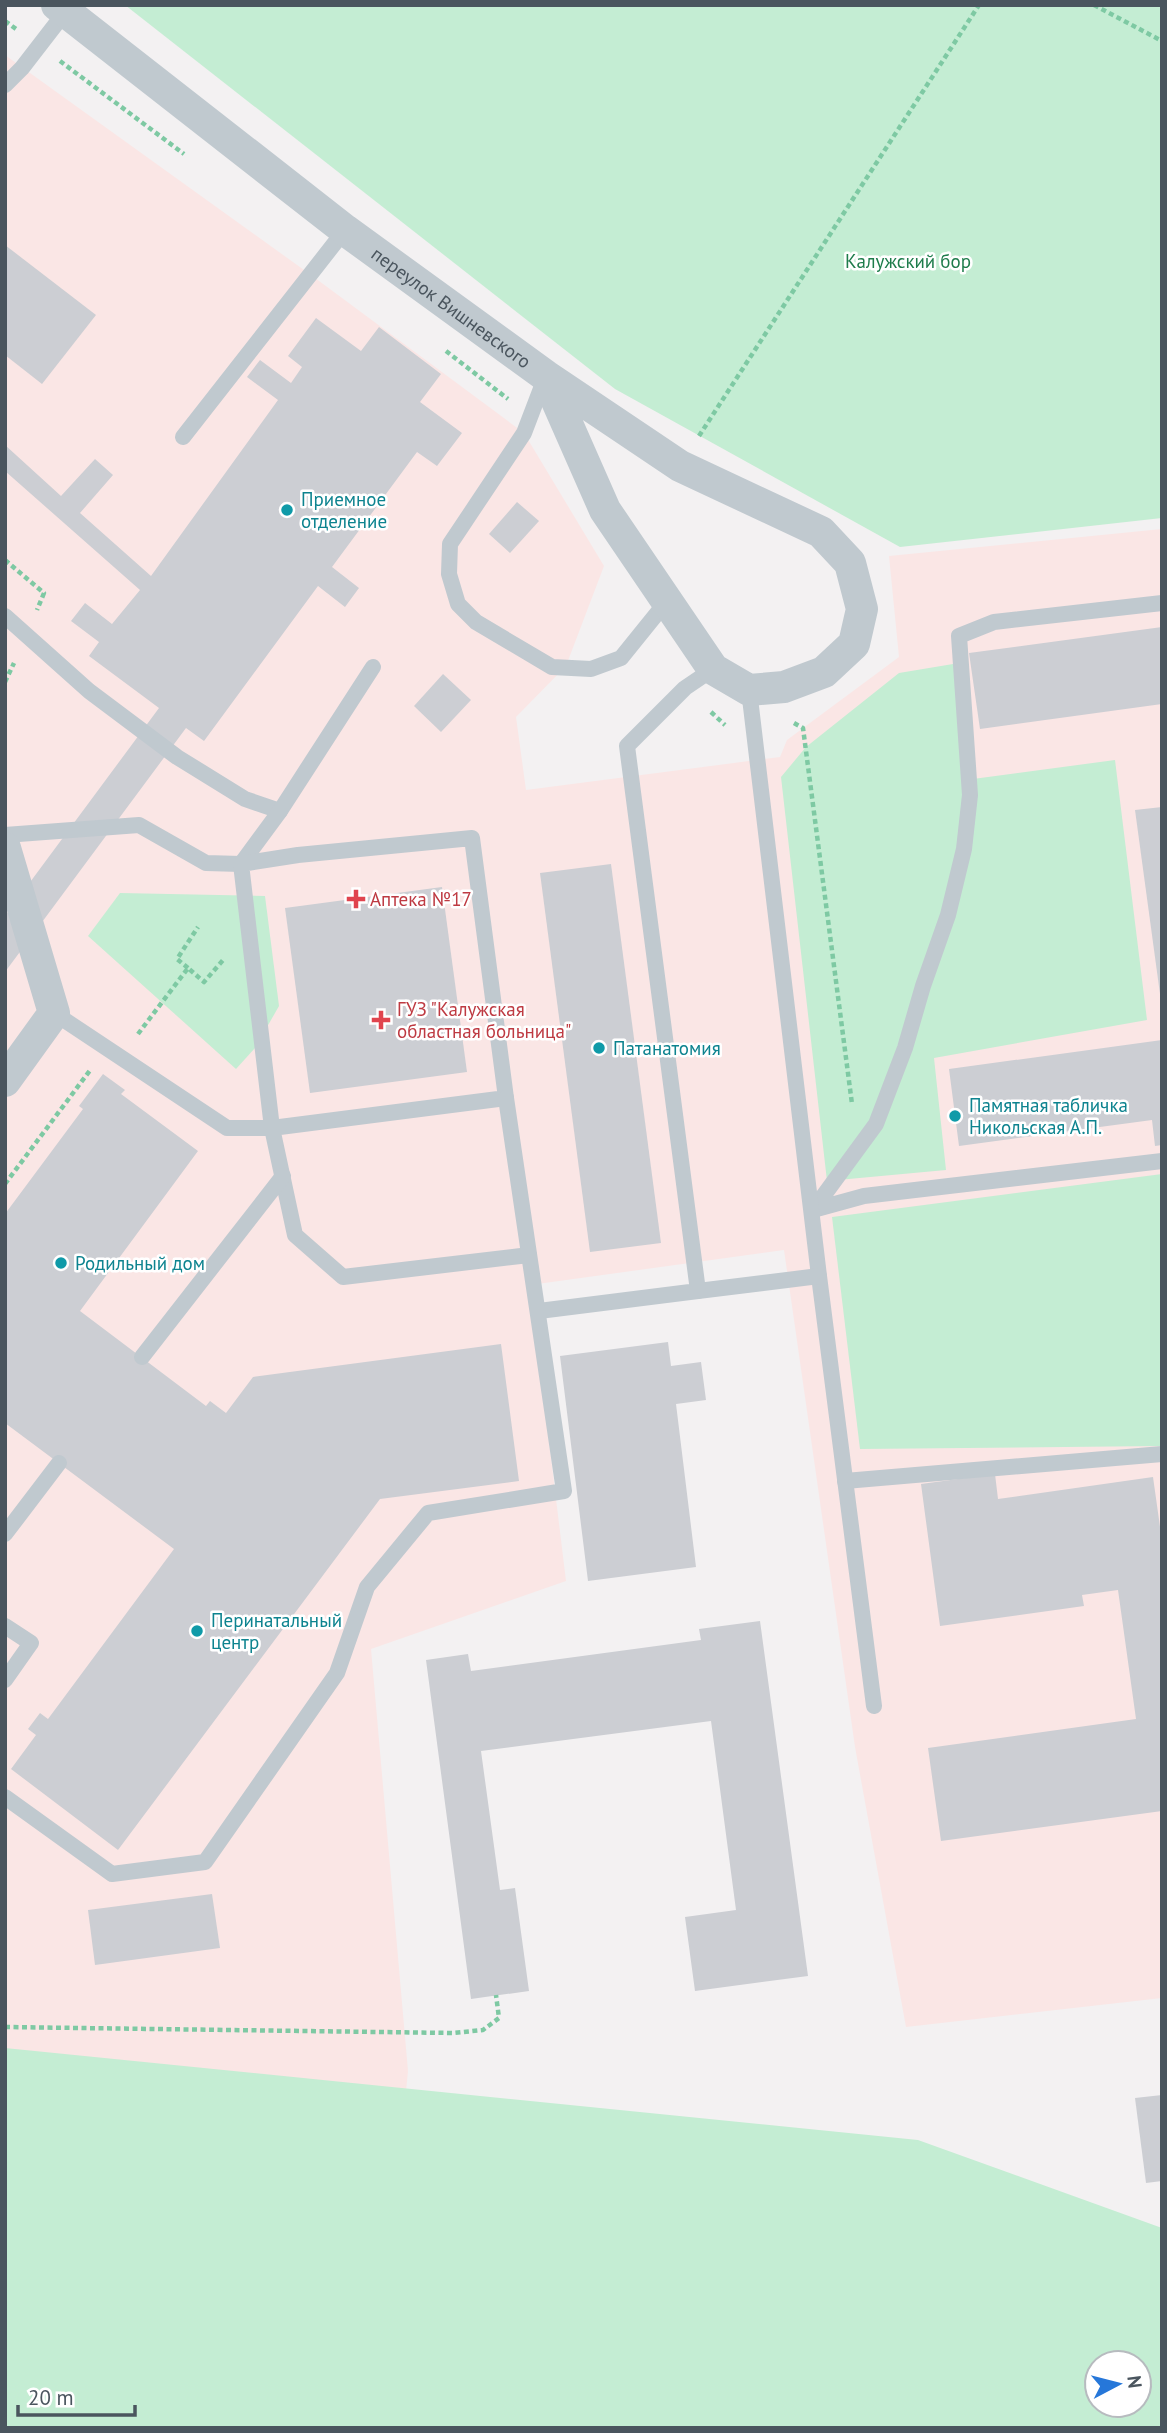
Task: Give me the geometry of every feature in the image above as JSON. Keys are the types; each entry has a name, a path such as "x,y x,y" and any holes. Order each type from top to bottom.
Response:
{"street":[{"name":"переулок Вишневского","path":"62,8 345,230 546,376 606,510 713,669 749,690"},
{"path":"546,376 680,467 821,532 850,563 862,609 854,644 824,671 784,687 749,690"},
{"path":"5,848 54,1013 5,1081"}],"lane":[{"path":"5,85 40,46 62,8"},
{"path":"183,437 345,230"},
{"path":"546,376 524,433 450,544 449,574 458,604 476,622 552,667 591,669 621,658 667,601"},
{"path":"813,1210 876,1124 905,1048 947,915 964,849 970,795 959,636 995,622 1162,603"},
{"path":"5,616 89,691 177,757 245,799 280,811"},
{"path":"373,667 280,811 241,864 272,1128 295,1235 343,1277 529,1255"},
{"path":"698,1291 627,746 685,688 713,669"},
{"path":"749,690 874,1706"},
{"path":"5,835 139,825 206,863 241,864 298,855 472,838 506,1098 564,1491 428,1513 367,1587 337,1673 205,1862 112,1874 5,1797"},
{"path":"54,1013 227,1128 272,1128 506,1098"},
{"path":"813,1210 864,1196 1162,1161"},
{"path":"142,1357 283,1176"},
{"path":"539,1311 819,1276"},
{"path":"845,1481 1162,1454"},
{"path":"5,1534 59,1463"},
{"path":"5,1626 31,1643 5,1680"}],"path":[{"path":"680,467 979,5"},
{"path":"1094,5 1162,41"},
{"path":"5,21 193,161"},
{"path":"444,350 531,416"},
{"path":"685,688 734,734 753,733 789,720 803,728 858,1149"},
{"path":"198,926 177,959 204,982 249,931"},
{"path":"121,1058 188,968"},
{"path":"5,1184 107,1048"},
{"path":"5,2027 454,2033 483,2031 499,2018 496,1995"}],"shaded area":[{"name":"ГУЗ \"Калужская областная больница\"","path":"5,55 311,275 524,433 604,566 566,666 516,717 526,790 780,757 787,740 899,657 889,556 1162,529 1162,1998 906,2027 855,1747 784,1250 530,1285 566,1581 371,1649 408,2071 373,2428 5,2428"}],"green space":[{"name":"Калужский бор","path":"125,5 1162,5 1162,518 900,547 615,389"},
{"path":"959,663 973,779 1115,760 1147,1020 934,1058 946,1170 827,1181 781,777 806,747 899,673"},
{"path":"120,893 265,896 279,1006 255,1048 236,1069 88,936"},
{"path":"1162,1174 1162,1446 860,1449 832,1217"},
{"path":"5,2048 918,2140 1162,2228 1162,2428 5,2428"}],"building":[{"path":"5,245 96,315 42,384 5,355"},
{"name":"Приемное отделение","path":"316,318 361,351 379,327 441,374 420,402 462,433 437,466 417,452 332,567 359,588 345,607 318,586 204,741 186,728 5,972 5,916 159,708 89,656 99,642 71,621 85,603 112,624 140,590 5,471 5,445 61,496 95,459 113,475 80,513 151,576 278,400 247,377 260,360 291,383 302,367 288,356"},
{"path":"517,502 539,521 510,553 489,534"},
{"path":"1162,627 1162,704 980,729 969,653"},
{"path":"443,674 471,700 441,732 414,706"},
{"path":"1162,807 1162,994 1160,994 1135,810"},
{"name":"Патанатомия","path":"611,864 661,1243 590,1252 540,873"},
{"path":"442,887 467,1072 310,1093 285,908"},
{"path":"1162,1040 1162,1145 1155,1146 1152,1120 959,1146 949,1069"},
{"path":"103,1074 125,1090 121,1094 198,1151 80,1311 206,1406 210,1401 226,1413 253,1377 501,1344 519,1481 380,1499 118,1850 11,1769 36,1735 28,1729 40,1713 48,1719 174,1549 5,1423 5,1214 83,1109 79,1106"},
{"path":"668,1342 671,1366 701,1362 706,1400 676,1404 696,1567 588,1581 560,1356"},
{"path":"995,1474 998,1499 1153,1477 1162,1541 1162,1811 941,1841 928,1748 1136,1719 1118,1590 1082,1595 1084,1606 940,1626 921,1484"},
{"path":"760,1621 808,1976 695,1991 685,1917 736,1910 711,1721 481,1751 500,1890 515,1888 529,1991 471,1999 426,1660 468,1654 471,1671 701,1640 699,1629"},
{"path":"212,1894 220,1948 95,1965 88,1910"},
{"path":"1162,2095 1162,2181 1146,2183 1135,2098"}],"place":[{"name":"Приемное отделение","path":"287,510"},
{"name":"Аптека №17","path":"356,899"},
{"name":"ГУЗ \"Калужская областная больница\"","path":"381,1020"},
{"name":"Патанатомия","path":"599,1048"},
{"name":"Памятная табличка Никольская А.П.","path":"955,1116"},
{"name":"Родильный дом","path":"61,1263"},
{"name":"Перинатальный центр","path":"197,1631"}]}
